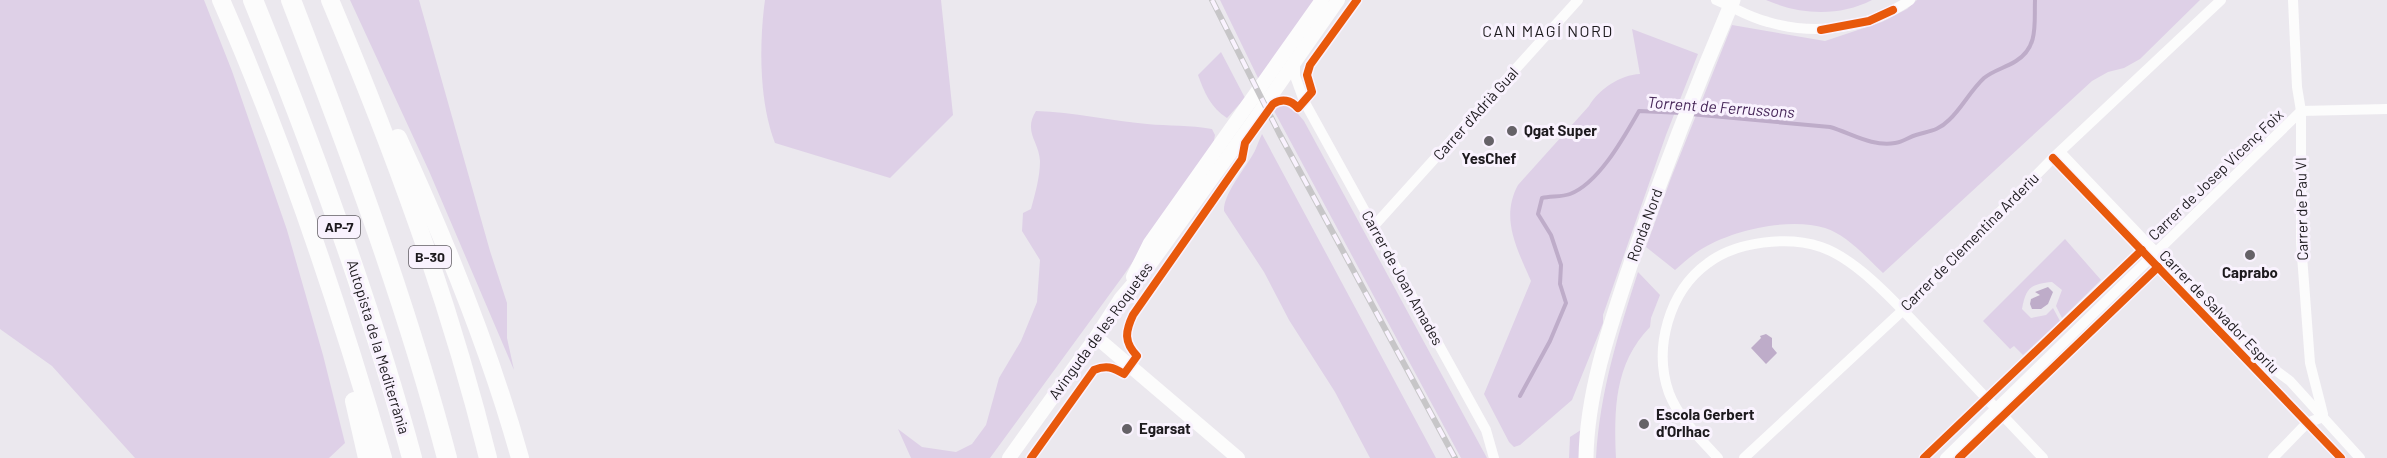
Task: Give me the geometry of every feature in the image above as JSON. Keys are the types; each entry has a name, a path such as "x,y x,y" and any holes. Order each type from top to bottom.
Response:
{"highway":[{"path":"221,0 263,103 311,233 383,458"},
{"name":"Autopista de la Mediterrània","path":"253,0 318,167 358,280 412,458"},
{"name":"AP-7","path":"291,0 376,229 425,380 447,458"},
{"name":"B-30","path":"330,0 412,204 431,259 488,458"},
{"path":"355,60 387,114 441,231 491,360 520,458"},
{"path":"311,233 368,458"}],"main road":[{"name":"Ronda Nord","path":"1728,24 1733,0"},
{"name":"Ronda Nord","path":"1586,458 1589,416 1607,337 1639,242 1728,24 1742,0"},
{"name":"Ronda Nord","path":"1596,458 1602,396 1612,355 1687,122"}],"street":[{"name":"Carrer d'Adrià Gual","path":"1373,227 1578,0"},
{"path":"1716,0 1766,22 1821,30 1869,21 1910,0"},
{"name":"Carrer de Clementina Arderiu","path":"1744,458 1902,311 2060,152 2221,0"},
{"name":"Carrer de Pau VI","path":"2293,0 2297,87 2301,111 2301,242 2310,363 2323,417"},
{"name":"Avinguda de les Roquetes","path":"1267,90 1282,80 1333,1"},
{"name":"Avinguda de les Roquetes","path":"1009,458 1126,293 1194,204 1257,104 1333,1"},
{"name":"Carrer de Joan Amades","path":"1295,62 1295,76 1304,101 1486,430 1494,458"},
{"name":"Carrer de Joan Amades","path":"1282,80 1291,85 1304,101"},
{"path":"2301,111 2387,109"},
{"name":"Carrer de Josep Vicenç Foix","path":"1945,458 2301,111"},
{"path":"1126,293 1150,243 1230,132 1248,118"},
{"name":"Avinguda de les Roquetes","path":"1194,204 1200,184 1228,146 1230,132"},
{"name":"Carrer de Salvador Espriu","path":"2060,152 2251,352 2290,381 2360,458"},
{"path":"1718,458 1684,421 1669,393 1664,363 1667,321 1674,302 1707,263 1732,250 1787,241 1820,246 1845,257 1902,311 2043,458"},
{"path":"1096,337 1238,458"},
{"path":"2273,458 2307,423 2323,417"}],"shaded area":[{"path":"0,0 204,0 232,71 287,230 323,355 345,443 329,458 135,458 52,366 0,329"},
{"path":"350,0 419,0 490,251 507,303 507,338 514,370 429,171"},
{"path":"765,0 941,0 953,115 890,178 775,143 763,92 761,54"},
{"path":"1220,0 1316,0 1259,80"},
{"path":"1766,0 1872,0 1846,9 1819,12 1792,9"},
{"path":"1917,0 2200,0 2140,59 2092,81 1883,273 1841,236 1825,228 1811,225 1778,225 1744,231 1700,250 1675,270 1646,247 1732,25 1825,41 1882,22 1907,9"},
{"path":"1632,29 1698,54 1666,135 1603,315 1603,323 1572,400 1520,445 1514,447 1509,442 1484,394 1531,281 1512,233 1510,209 1513,197 1518,185 1598,94 1618,80 1640,74"},
{"path":"1221,52 1245,98 1227,118 1209,99 1198,75"},
{"path":"1285,104 1293,108 1304,121 1487,458 1461,458 1273,109"},
{"path":"1036,111 1212,129 1215,135 1213,146 1123,276 990,458 911,458 898,429 922,447 956,452 972,444 986,425 999,378 1021,341 1037,302 1040,260 1022,231 1023,213 1031,209 1039,173 1039,154 1031,131 1032,118"},
{"path":"1262,134 1436,458 1370,458 1335,392 1289,320 1264,272 1224,211 1230,191 1253,154"},
{"path":"2065,239 2101,280 2062,318 2056,306 2062,290 2052,282 2030,288 2025,296 2022,309 2031,318 2046,315 2053,308 2060,321 2023,355 2014,346 2010,349 1983,321"},
{"path":"1638,272 1660,295 1650,327 1629,356 1623,372 1616,405 1616,458 1596,458 1606,386"},
{"path":"2048,287 2053,292 2048,304 2041,309 2032,309 2031,299 2040,295 2035,292"},
{"path":"1766,334 1772,338 1772,347 1777,353 1766,364 1751,348 1761,338 1760,336"},
{"path":"1584,428 1582,458 1569,458 1570,437"}],"waterway":[{"name":"Torrent de Ferrussons","path":"1690,114 1830,127 1878,143 1901,142 1945,124 1984,78 2012,63 2029,49 2035,26 2035,0"},
{"name":"Torrent de Ferrussons","path":"1520,396 1550,341 1566,303 1560,284 1561,265 1551,235 1538,214 1542,198 1570,194 1591,180 1610,158 1639,111 1683,113"}],"railway":[{"path":"1212,0 1279,133 1455,458"}],"cycle path":[{"path":"1031,458 1094,370 1109,367 1124,374 1137,356 1127,337 1133,315 1242,159 1245,143 1273,104 1286,101 1298,108 1312,92 1307,75 1310,65 1357,0"},
{"path":"1821,30 1869,21 1893,10"},
{"path":"2053,158 2341,458"},
{"path":"1924,458 2142,250"},
{"path":"1959,458 2158,267"}],"place":[{"name":"Qgat Super","path":"1512,131"},
{"name":"YesChef","path":"1489,141"},
{"name":"Caprabo","path":"2250,255"},
{"name":"Escola Gerbert d'Orlhac","path":"1644,424"},
{"name":"Egarsat","path":"1127,429"}],"district":[{"name":"CAN MAGÍ NORD","path":"1548,31"}]}
